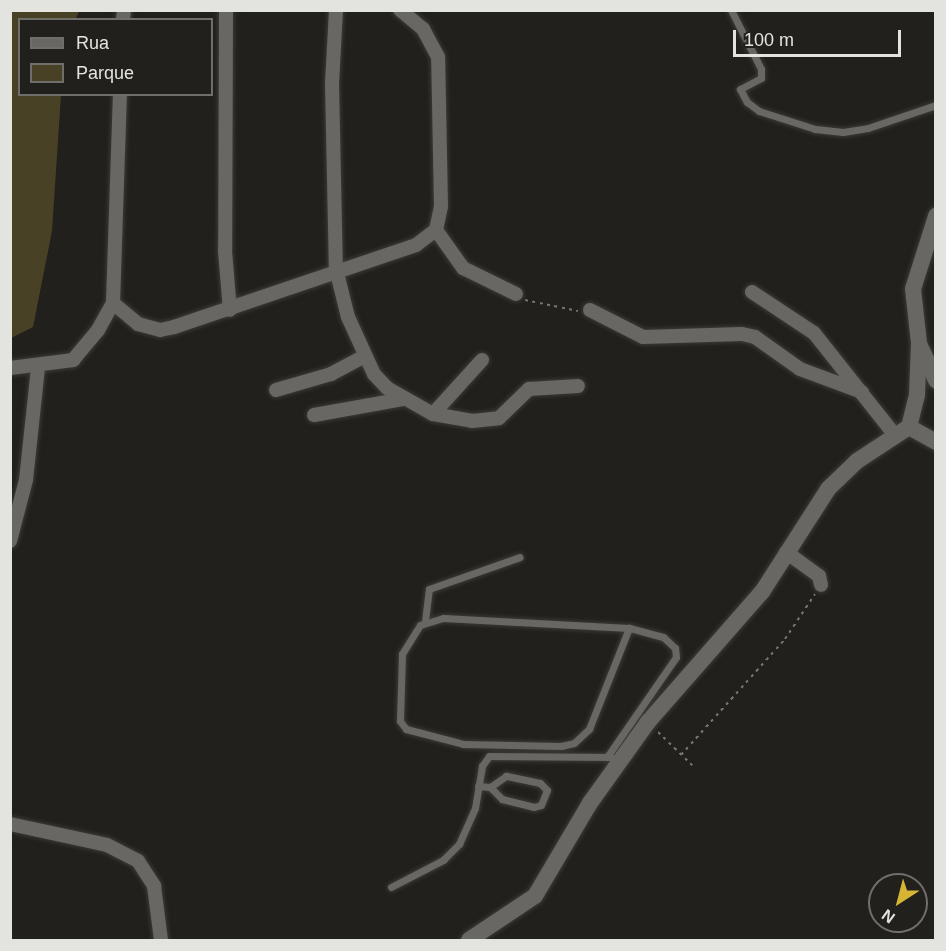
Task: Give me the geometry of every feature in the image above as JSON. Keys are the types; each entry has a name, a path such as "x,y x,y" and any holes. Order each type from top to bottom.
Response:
{"street":[{"path":"226,10 225,251 230,310"},
{"path":"336,10 332,82 336,269 348,317 365,356 381,381 403,399 433,414 485,421 499,418 529,389 579,386"},
{"path":"113,303 138,324 160,330 230,310 336,269 416,245 436,230 441,207 438,57 423,29 400,10"},
{"path":"10,368 73,360 98,330 113,303 120,96"},
{"path":"469,940 535,896 614,757 648,722 762,591 828,489 901,431 917,395 919,343 913,289 936,216"},
{"path":"436,230 463,268 516,294"},
{"path":"752,292 806,326 862,392 901,431 936,442"},
{"path":"590,310 611,324 643,337 742,334 755,338 800,369 862,392"},
{"path":"919,343 936,381"},
{"path":"276,390 331,374 365,356"},
{"path":"433,414 482,360"},
{"path":"10,541 26,480 38,366"},
{"path":"917,395 936,388"},
{"path":"314,415 403,399"},
{"path":"786,552 819,576 821,585"},
{"path":"10,824 107,845 138,861 154,886 161,940"}],"lane":[{"path":"731,10 761,69 761,78 740,89 747,102 759,111 814,129 843,132 936,105"},
{"path":"425,621 429,589 520,556"},
{"path":"392,887 442,860 459,844 471,819 482,766 489,756 614,757 676,657 669,641 629,628 444,618 425,621 412,631 402,654 400,721 419,735 479,746 573,743 589,729 629,628"},
{"path":"478,786 490,787 506,776 540,783 547,790 541,805 534,807 502,799 490,787"}],"path":[{"path":"516,294 537,304 590,310"},
{"path":"681,755 784,639 821,585"},
{"path":"648,722 694,767"}],"green space":[{"path":"11,10 79,11 76,18 18,18 18,96 61,96 52,231 33,327 11,338"}]}
